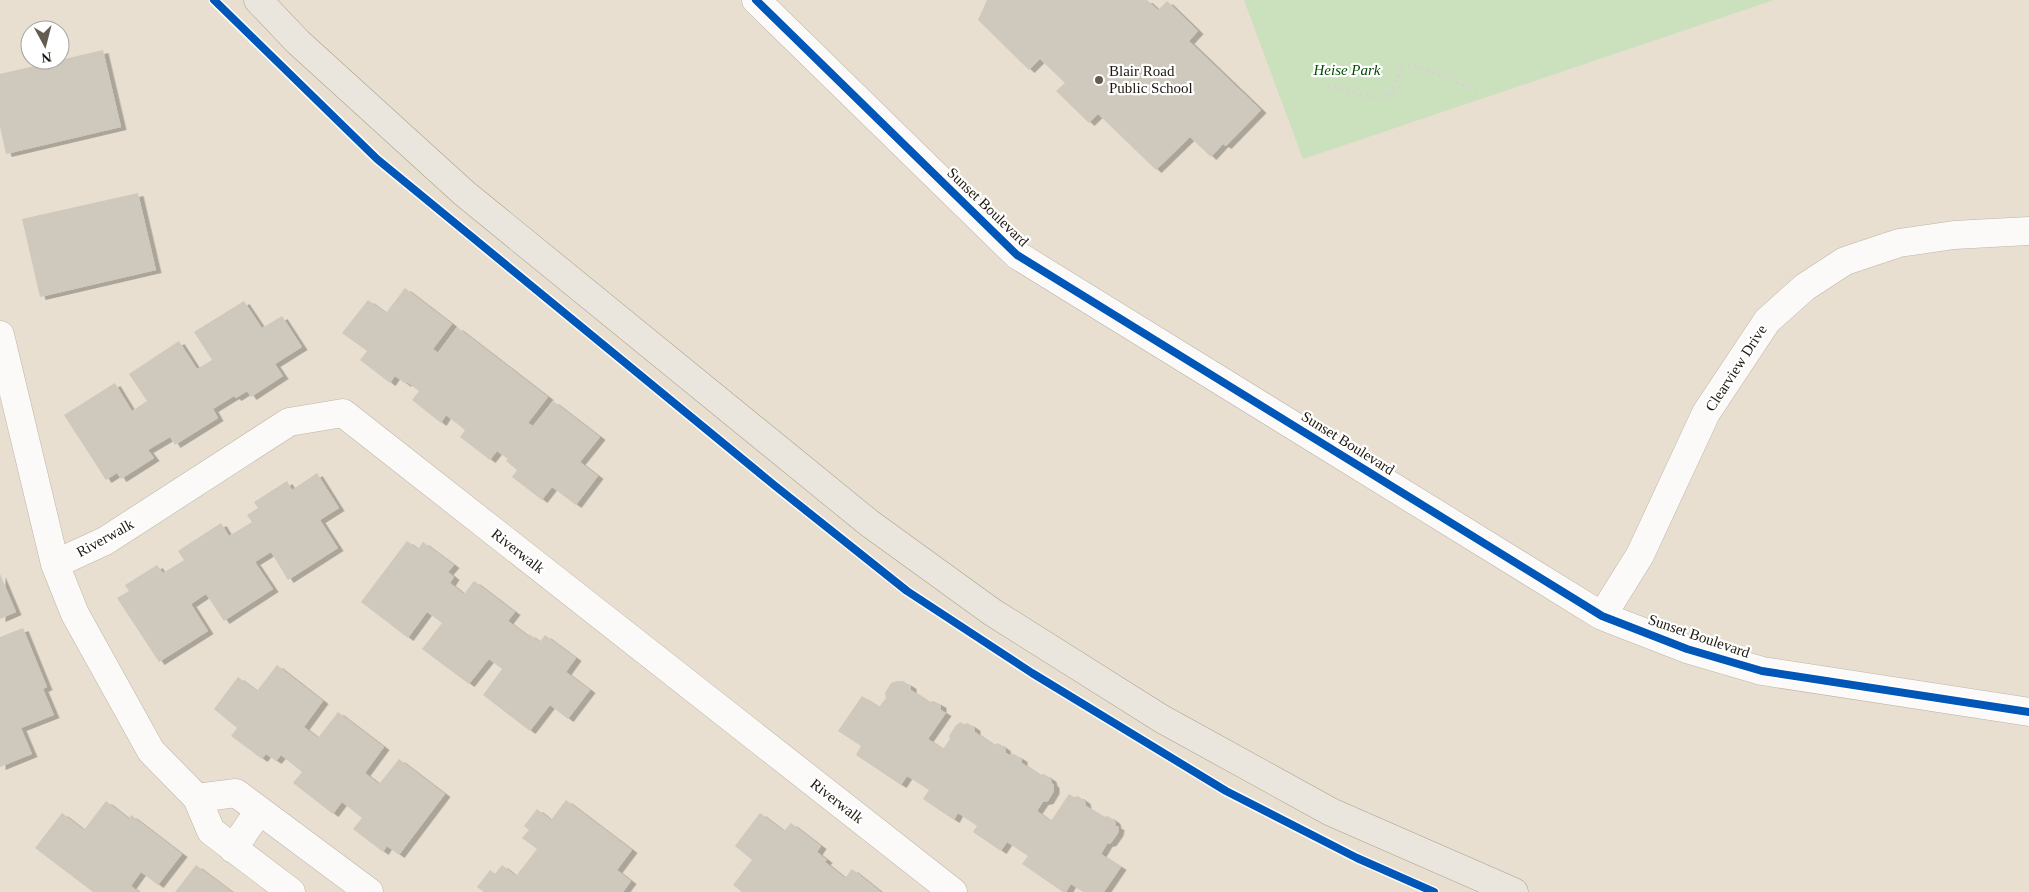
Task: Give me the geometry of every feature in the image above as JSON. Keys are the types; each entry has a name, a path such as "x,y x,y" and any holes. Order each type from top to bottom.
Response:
{"main road":[{"path":"258,0 298,42 464,193 870,523 992,612 1162,719 1331,812 1514,892"}],"street":[{"name":"Sunset Boulevard","path":"756,0 1017,255 1602,616 1687,650 1762,672 2029,712"},
{"name":"Clearview Drive","path":"1602,616 1640,555 1706,413 1767,321 1773,315 1806,287 1845,261 1890,246 1954,234 2029,231"},
{"path":"0,335 55,564 75,614 151,750 197,798 211,831 291,892"},
{"name":"Riverwalk","path":"55,564 106,541 289,422 343,414 953,892"},
{"path":"197,798 236,793 369,892"},
{"path":"233,849 259,811"}],"path":[{"path":"1321,85 1373,97 1390,95 1403,63 1480,92"}],"green space":[{"name":"Heise Park","path":"1244,0 1774,0 1303,159"}],"building":[{"path":"987,0 1147,0 1158,10 1167,1 1198,31 1189,41 1261,110 1226,146 1223,144 1211,157 1190,137 1156,170 1098,114 1089,123 1056,91 1065,83 1040,59 1029,70 978,20"},
{"path":"103,50 121,127 6,154 0,127 0,74 20,69 70,70 70,58"},
{"path":"138,193 156,270 40,297 22,219"},
{"path":"405,288 452,324 433,349 438,353 457,327 548,397 528,423 533,426 553,401 600,437 580,462 598,476 576,505 552,487 542,500 512,477 517,470 506,461 508,459 497,451 490,460 460,437 465,430 446,415 441,423 412,400 419,391 395,376 390,383 360,360 367,351 342,333 368,300 386,313"},
{"path":"244,301 262,328 282,316 302,347 275,364 283,376 251,397 247,391 236,398 234,396 213,409 218,418 175,445 170,437 148,450 154,458 121,479 117,473 106,480 64,415 115,383 132,411 147,401 129,374 179,341 197,369 212,360 194,332"},
{"path":"317,473 339,508 320,520 338,548 288,580 271,552 255,562 273,589 224,621 206,594 191,604 208,631 159,662 117,598 129,591 125,585 157,565 163,573 184,560 178,551 221,523 229,536 252,522 247,515 258,508 254,502 287,481 292,490"},
{"path":"407,541 418,549 423,542 454,565 448,572 454,577 450,583 464,594 474,581 515,612 508,621 528,636 529,634 540,642 545,635 576,658 566,672 590,690 568,719 550,705 530,731 483,695 502,669 489,659 469,684 422,649 442,623 427,612 408,638 361,602"},
{"path":"0,574 16,612 0,619"},
{"path":"23,628 47,687 43,689 54,715 21,728 32,754 0,767 0,637"},
{"path":"277,665 323,701 304,727 318,738 338,712 384,747 365,773 379,784 399,759 445,794 399,855 387,846 383,852 353,829 362,818 342,802 333,814 293,783 302,772 281,755 276,761 266,754 262,759 231,736 237,728 214,709 238,677 257,691"},
{"path":"903,681 911,686 911,690 929,702 934,701 941,705 941,710 946,713 928,739 943,749 956,725 961,722 963,724 968,723 975,728 975,732 994,745 998,743 1005,748 1006,753 1014,754 1022,759 1022,763 1040,775 1044,774 1051,779 1054,791 1048,801 1043,802 1037,811 1051,821 1069,794 1074,797 1078,796 1085,801 1086,806 1104,817 1108,816 1115,821 1116,826 1119,827 1118,833 1111,843 1107,844 1101,854 1121,867 1104,892 1083,892 1071,884 1066,892 1063,892 1022,864 1028,856 1007,842 1001,851 973,832 977,826 958,813 954,820 923,799 929,790 907,776 901,785 856,755 861,746 838,731 862,696 879,707 886,698 885,693 891,683"},
{"path":"566,800 632,850 617,870 631,881 623,892 484,892 477,887 490,870 495,874 502,865 516,876 537,849 522,838 529,830 524,826 537,809 551,820"},
{"path":"106,801 129,819 131,815 182,854 158,885 141,872 131,886 139,892 93,892 35,848 62,813 84,830"},
{"path":"760,813 784,831 791,823 821,846 817,852 827,860 825,862 845,878 852,869 881,892 742,892 733,885 752,860 735,846"},
{"path":"196,865 232,892 175,892"}],"cycle path":[{"path":"214,0 377,159 774,485 907,591 1032,673 1226,791 1357,858 1434,892"},
{"path":"756,0 1017,255 1602,616 1687,649 1762,671 2029,712"}],"place":[{"name":"Blair Road Public School","path":"1099,80"}]}
